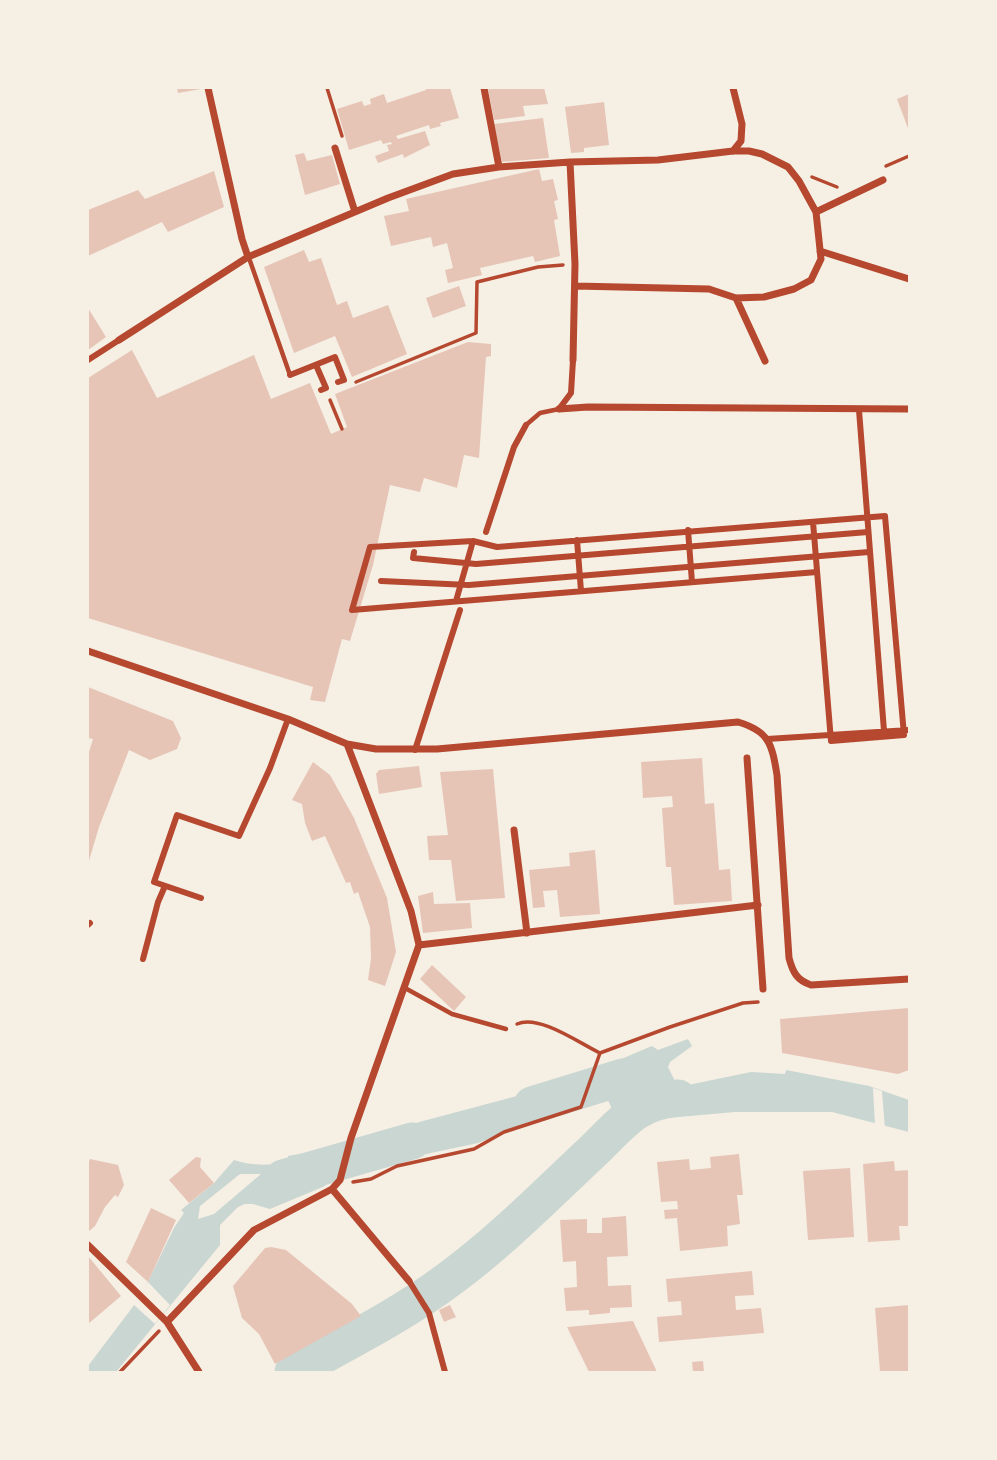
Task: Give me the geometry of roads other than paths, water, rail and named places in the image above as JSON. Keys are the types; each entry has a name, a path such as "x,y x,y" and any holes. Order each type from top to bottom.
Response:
{"street":[{"path":"208,88 248,257"},
{"path":"484,88 499,167"},
{"path":"733,88 742,124 741,141 733,151"},
{"path":"335,148 355,212"},
{"path":"88,360 248,257 453,174 499,167 658,160 749,151 762,154 788,167 816,212 819,267 811,280 794,289 772,295 736,298 709,289 575,286"},
{"path":"559,409 571,393 573,360 575,264 570,162"},
{"path":"816,212 883,180"},
{"path":"820,251 909,279"},
{"path":"736,298 765,361"},
{"path":"290,375 335,357 341,381"},
{"path":"316,365 324,389"},
{"path":"559,409 909,410"},
{"path":"859,410 884,732"},
{"path":"486,532 514,447 526,425"},
{"path":"817,572 352,610 370,547 473,541 497,547 885,516 906,733"},
{"path":"813,522 831,741 906,733"},
{"path":"688,530 692,582"},
{"path":"414,552 413,558 476,564 868,532"},
{"path":"577,540 581,591"},
{"path":"456,601 473,541"},
{"path":"381,581 469,585 870,552"},
{"path":"415,751 460,610"},
{"path":"88,651 288,719 347,744 376,749 415,751 738,722 762,731 773,751 777,775 792,969 799,980 811,985 909,979"},
{"path":"201,898 154,882 177,814 239,836 270,768 288,719"},
{"path":"767,739 906,733"},
{"path":"164,1320 254,1230 332,1189 340,1180 351,1138 419,945 411,911 347,744"},
{"path":"747,758 763,989"},
{"path":"514,830 527,933"},
{"path":"143,959 165,886"},
{"path":"419,945 758,905"},
{"path":"332,1189 409,1281 429,1313 445,1373"},
{"path":"88,1245 164,1320 199,1373"}],"lane":[{"path":"248,257 290,375"},
{"path":"526,425 540,413 559,409"},
{"path":"404,987 452,1014 506,1029"}],"waterway":[{"path":"532,1105 623,1077 643,1084"},
{"path":"293,1372 372,1329 430,1293 504,1235 629,1116 650,1104 678,1098"},
{"path":"283,1178 412,1141"}]}
